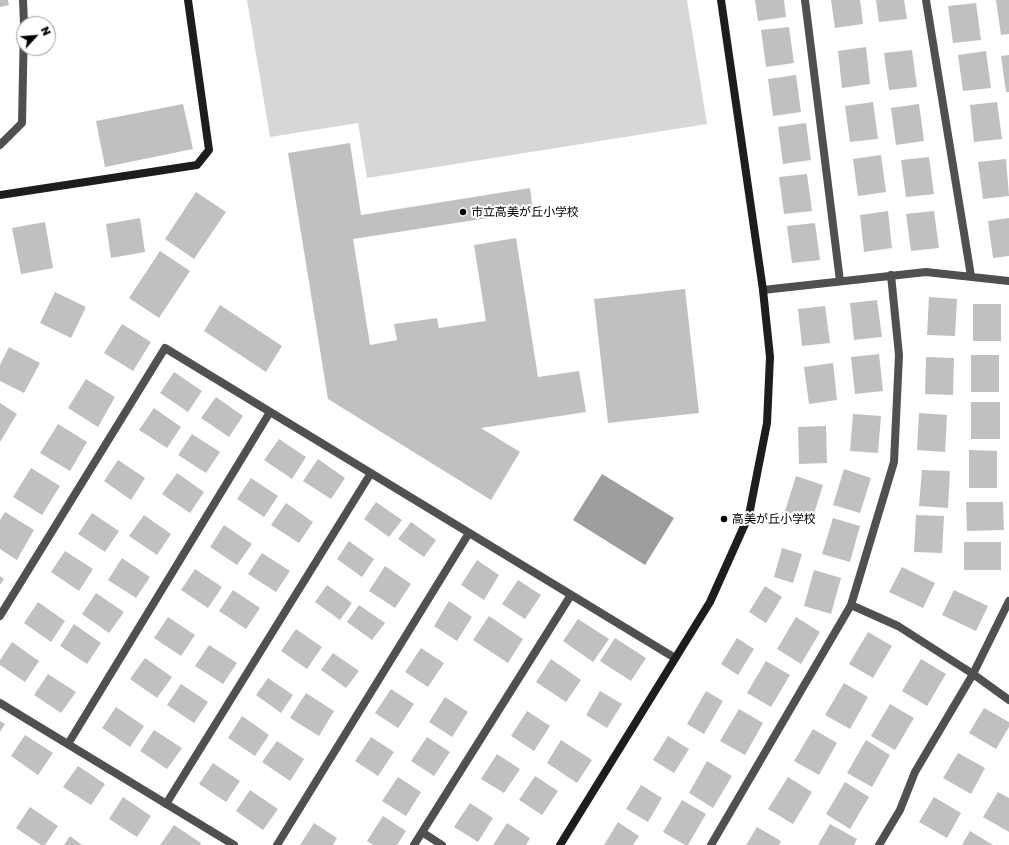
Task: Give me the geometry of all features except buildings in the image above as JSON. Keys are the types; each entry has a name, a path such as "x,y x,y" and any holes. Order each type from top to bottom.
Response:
{"street":[{"path":"23,0 24,16"},
{"path":"0,195 197,165 209,150 188,0"},
{"path":"560,845 710,602 750,516 767,423 770,357 763,290 721,0"},
{"path":"805,0 840,281"},
{"path":"926,0 971,276"},
{"path":"0,145 22,123 23,56"},
{"path":"763,290 926,272 1009,281"},
{"path":"711,845 852,605 894,462 899,355 891,275"},
{"path":"0,616 165,348 675,658"},
{"path":"68,744 270,412"},
{"path":"166,804 371,473"},
{"path":"277,845 468,533"},
{"path":"414,845 571,595"},
{"path":"879,845 900,810 915,772 973,674 1009,601"},
{"path":"852,605 898,626 973,674 1009,700"},
{"path":"0,703 234,845"},
{"path":"422,832 442,845"}],"shaded area":[{"path":"247,0 687,0 707,124 367,178 358,123 270,137"},
{"path":"602,474 674,518 645,565 573,520"}],"place":[{"name":"市立高美が丘小学校","path":"463,212"},
{"name":"高美が丘小学校","path":"724,519"}]}
